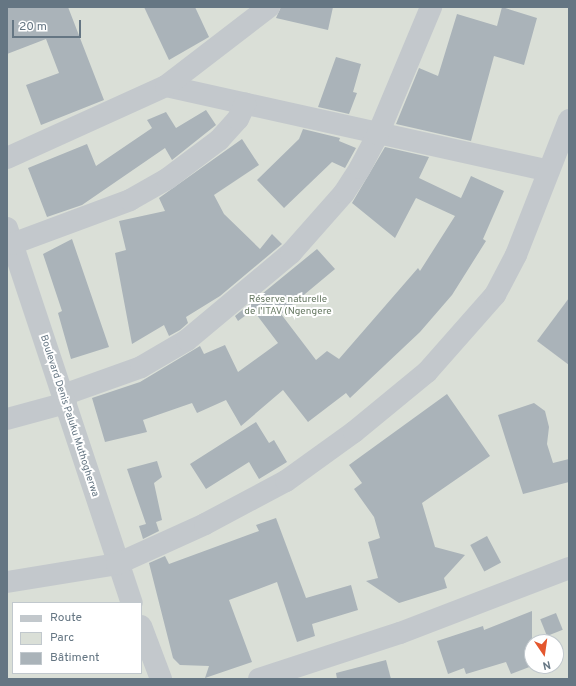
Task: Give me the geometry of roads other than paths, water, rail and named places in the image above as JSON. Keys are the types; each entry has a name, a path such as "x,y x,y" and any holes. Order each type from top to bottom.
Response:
{"street":[{"path":"7,158 166,86 269,7"},
{"path":"7,419 65,399 141,367 187,340 291,253 344,193 378,134 431,7"},
{"path":"166,86 549,171"},
{"path":"9,239 130,200 167,179 220,140 238,119 244,104"},
{"path":"7,582 117,564 205,524 286,481 354,432 427,372 495,295 516,255 569,120"},
{"name":"Boulevard Denis Paluku Muthogherwa","path":"9,239 65,399 117,564 132,602"},
{"path":"259,679 400,633 569,568"},
{"path":"142,629 161,679"}],"park label":[{"name":"Réserve naturelle de l'ITAV (Ngengere","path":"288,304"}]}
